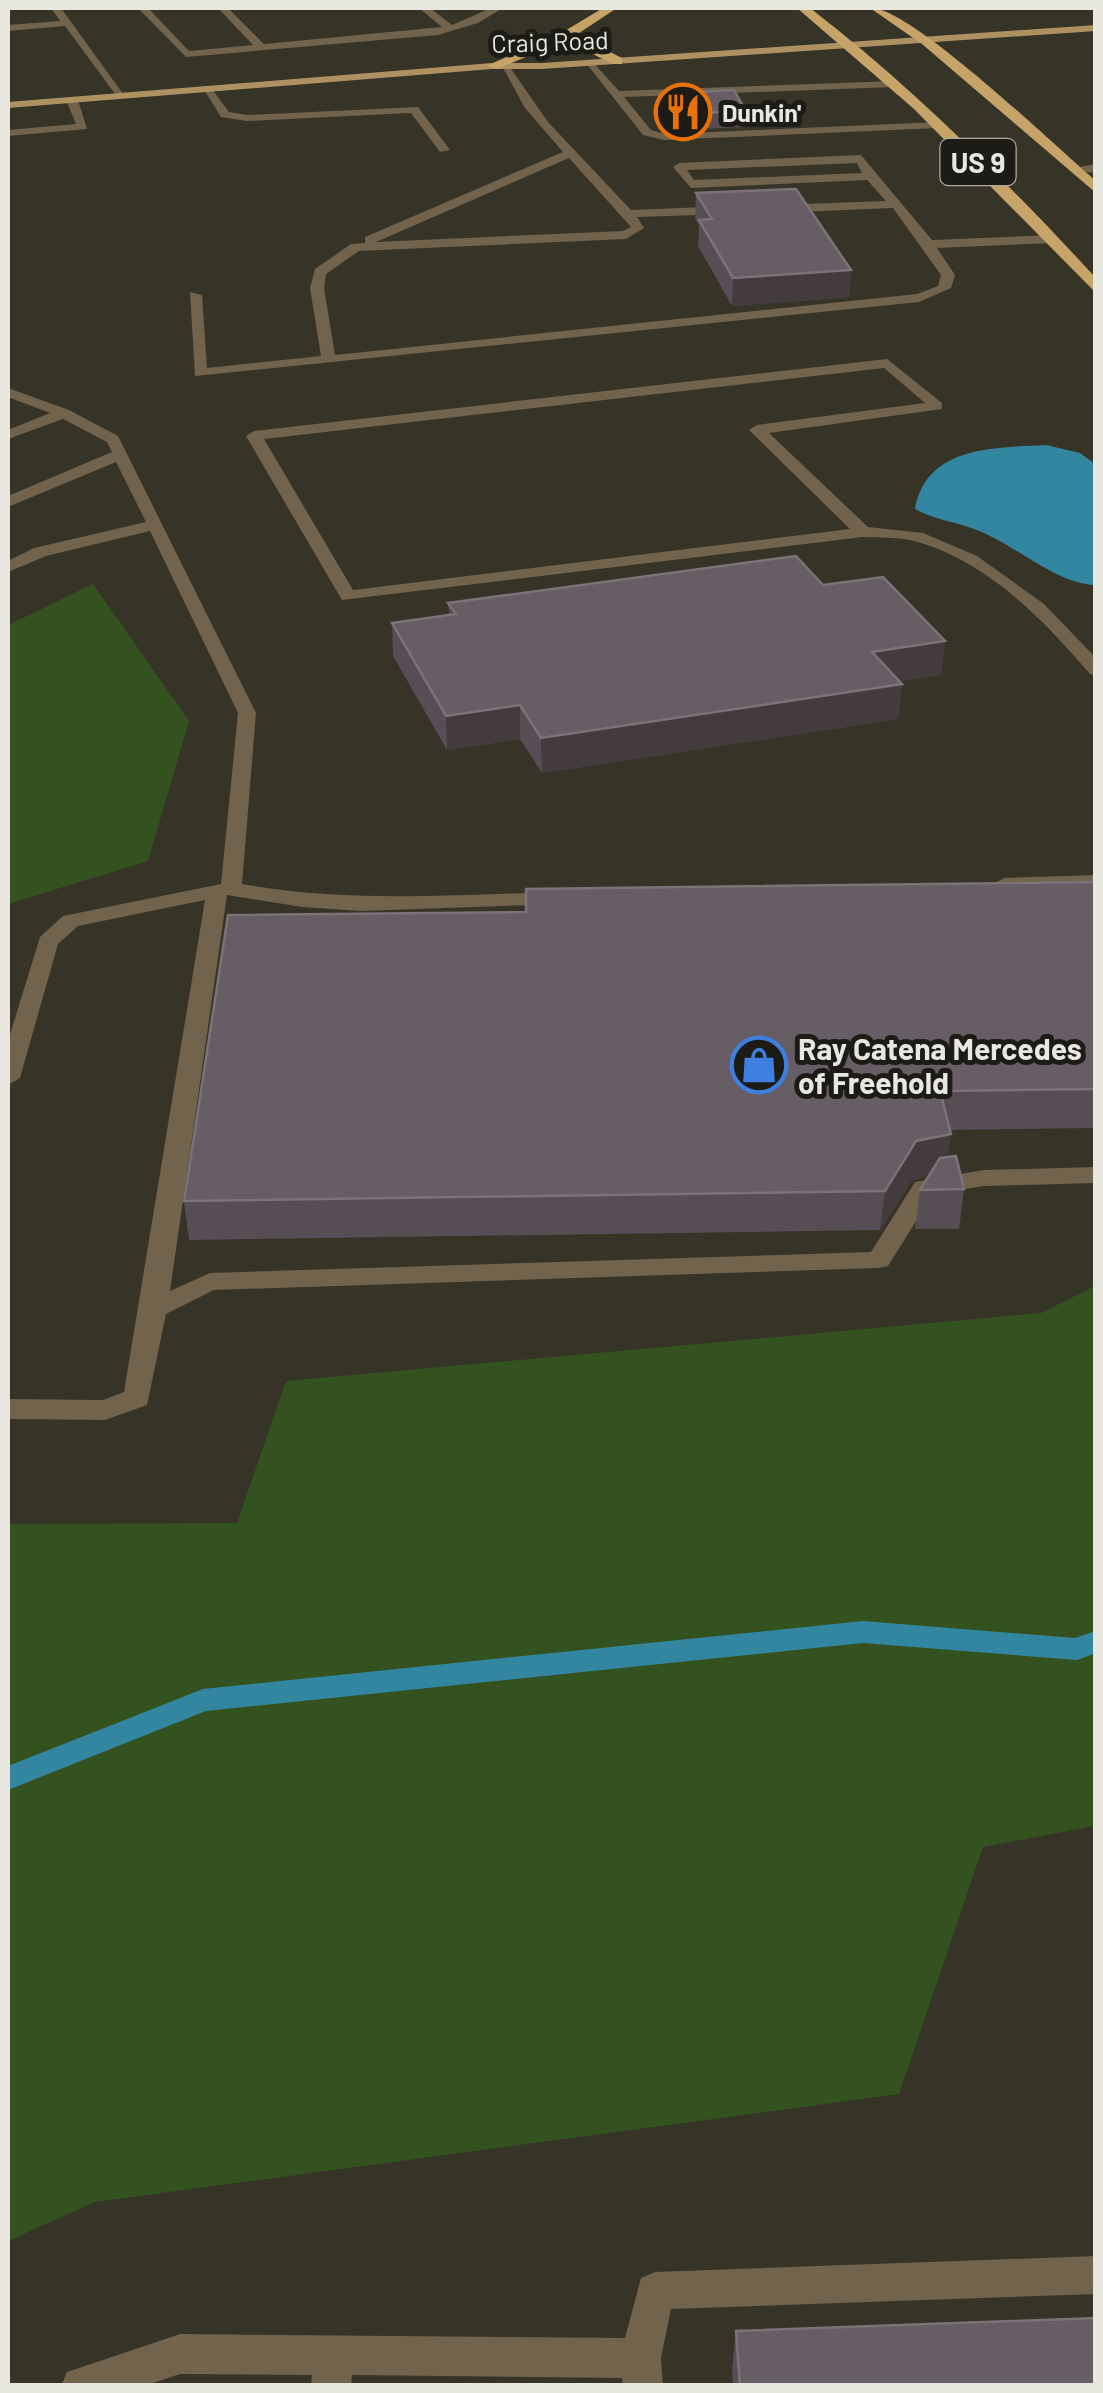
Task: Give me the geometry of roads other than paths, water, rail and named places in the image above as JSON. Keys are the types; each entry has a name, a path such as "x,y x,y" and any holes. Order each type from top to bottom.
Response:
{"highway":[{"path":"499,66 567,35 610,8"},
{"name":"US 9","path":"803,8 939,125 1096,288"},
{"name":"US 9","path":"876,8 926,40 1096,189"},
{"path":"567,35 617,62"}],"main road":[{"name":"Craig Road","path":"8,104 499,66 617,62 1096,28"}],"lane":[{"path":"56,8 122,96"},
{"path":"143,8 186,54 451,29 498,8"},
{"path":"222,8 262,48"},
{"path":"424,8 451,29"},
{"path":"8,28 68,23"},
{"path":"591,63 647,133 674,137 939,125"},
{"path":"356,246 626,235 638,228 516,92 499,66"},
{"path":"618,94 894,84"},
{"path":"720,89 732,104"},
{"path":"207,90 225,114 247,118 414,109 444,150"},
{"path":"8,133 83,127 72,100"},
{"path":"744,119 756,134"},
{"path":"329,359 317,288 320,272 356,246 573,152"},
{"path":"194,295 200,373 918,298 944,288 948,275 861,159 679,168 691,184 870,176"},
{"path":"1074,169 1096,168"},
{"path":"762,209 896,204"},
{"path":"628,214 743,210"},
{"path":"928,244 1051,239"},
{"path":"863,532 757,430 937,406 888,363 254,436 348,596 863,532 915,536 999,574 1048,613 1096,670"},
{"path":"8,392 64,413 113,439 248,713 224,889 136,1398 105,1410 8,1409"},
{"path":"8,436 64,413"},
{"path":"8,502 121,454"},
{"path":"8,567 40,552 156,524"},
{"path":"976,885 1096,881"},
{"path":"8,1078 48,942 71,921 224,889 302,902 361,905 579,898"},
{"path":"154,1309 210,1282 879,1260 924,1188 984,1178 1096,1175"},
{"path":"81,2386 180,2354 332,2371 642,2372 655,2291 1096,2274"}],"water":[{"path":"1046,445 1080,453 1095,464 1095,585 1065,578 989,535 915,509 933,472 948,461 985,450"}],"waterway":[{"path":"8,1778 203,1700 863,1632 1077,1649 1096,1641"}],"place":[{"name":"Dunkin'","path":"683,112"},
{"name":"Ray Catena Mercedes of Freehold","path":"759,1065"}]}
